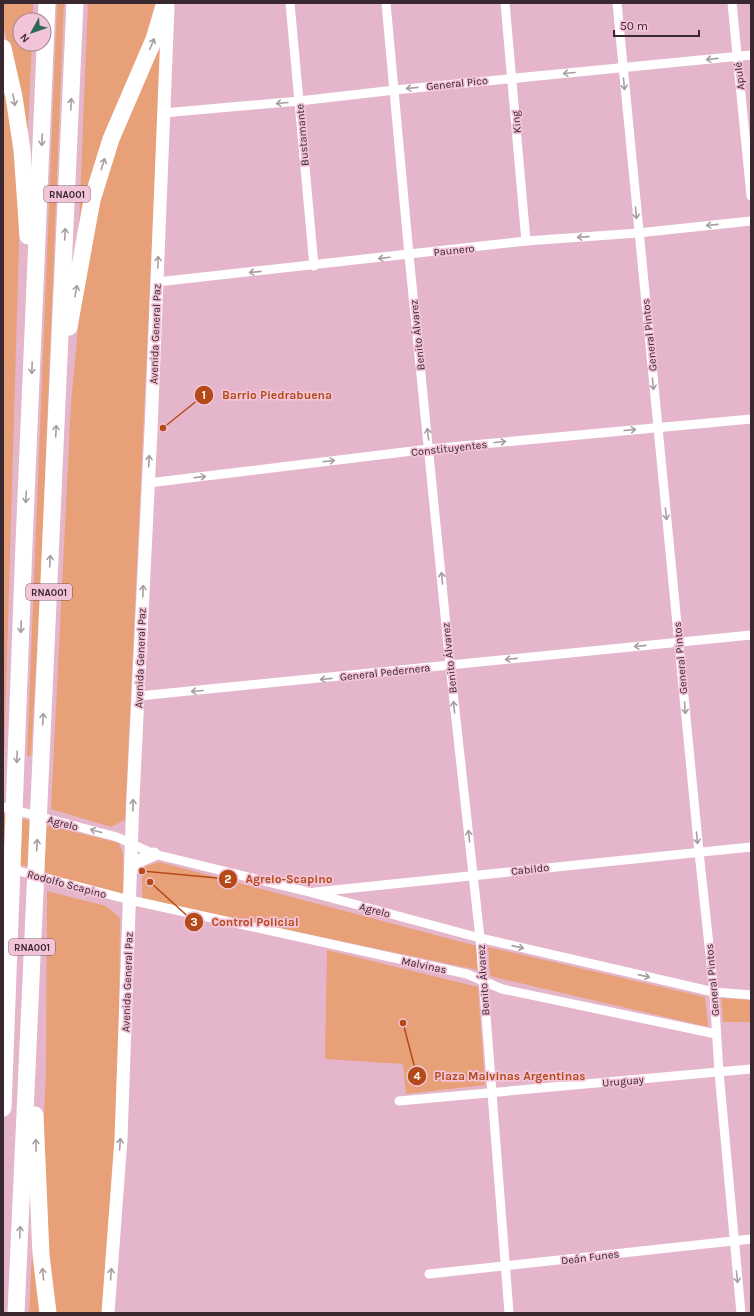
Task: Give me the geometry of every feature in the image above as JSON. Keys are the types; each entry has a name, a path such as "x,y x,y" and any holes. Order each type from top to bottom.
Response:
{"highway":[{"name":"RNA001","path":"3,1108 12,892 10,801 34,329 47,3"},
{"name":"RNA001","path":"16,1313 34,898 59,385 75,3"},
{"path":"59,385 92,200 112,138 154,39 165,3"},
{"path":"3,48 14,97 22,150 34,329"},
{"path":"30,997 41,1261 48,1313"}],"street":[{"name":"Avenida General Paz","path":"108,1313 121,1139 132,844 168,3"},
{"name":"Bustamante","path":"290,3 314,266"},
{"name":"Benito Álvarez","path":"386,3 409,255 430,449 450,665 484,980 491,1092 509,1313"},
{"name":"King","path":"505,3 526,241"},
{"name":"General Pintos","path":"616,3 679,642 698,852 714,992 719,1072 741,1313"},
{"name":"Apulé","path":"732,3 751,196"},
{"name":"General Pico","path":"163,113 299,101 512,78 751,55"},
{"name":"Paunero","path":"157,282 314,266 526,241 638,233 751,221"},
{"name":"Constituyentes","path":"148,484 430,449 751,419"},
{"name":"General Pedernera","path":"139,696 751,635"},
{"name":"Agrelo","path":"10,801 117,837 154,854 309,892 480,938 714,992 751,995"},
{"name":"Cabildo","path":"309,892 698,852 751,848"},
{"path":"131,870 141,860 154,854"},
{"name":"Rodolfo Scapino","path":"3,867 130,900"},
{"name":"Malvinas","path":"130,900 467,974 502,989 716,1034"},
{"name":"Uruguay","path":"399,1100 751,1069"},
{"name":"Deán Funes","path":"429,1274 751,1239"}],"shaded area":[{"path":"3,3 33,3 33,12 12,12 12,52 32,52 27,148 3,23"},
{"path":"57,3 64,3 41,578 31,755 29,757 27,755"},
{"path":"88,3 155,3 144,48 79,225"},
{"path":"161,49 125,820 111,827 51,809 71,404 80,307 94,225 119,133 157,53"},
{"path":"3,70 18,179 19,245 3,795"},
{"path":"3,814 119,843 123,854 124,892 121,895 115,895 3,859"},
{"path":"159,862 477,946 478,970 142,899 142,867"},
{"path":"47,891 106,906 120,918 118,1117 105,1313 54,1313 47,1256 43,1133 46,1074"},
{"path":"488,947 705,997 708,1027 490,976"},
{"path":"327,950 478,987 485,1085 406,1094 403,1064 325,1059"},
{"path":"721,998 751,1000 751,1022 723,1022"},
{"path":"33,1232 41,1313 29,1313"}],"place":[{"name":"Barrio Piedrabuena","path":"163,428"},
{"name":"Agrelo-Scapino","path":"142,871"},
{"name":"Control Policial","path":"150,882"},
{"name":"Plaza Malvinas Argentinas","path":"403,1023"}]}
